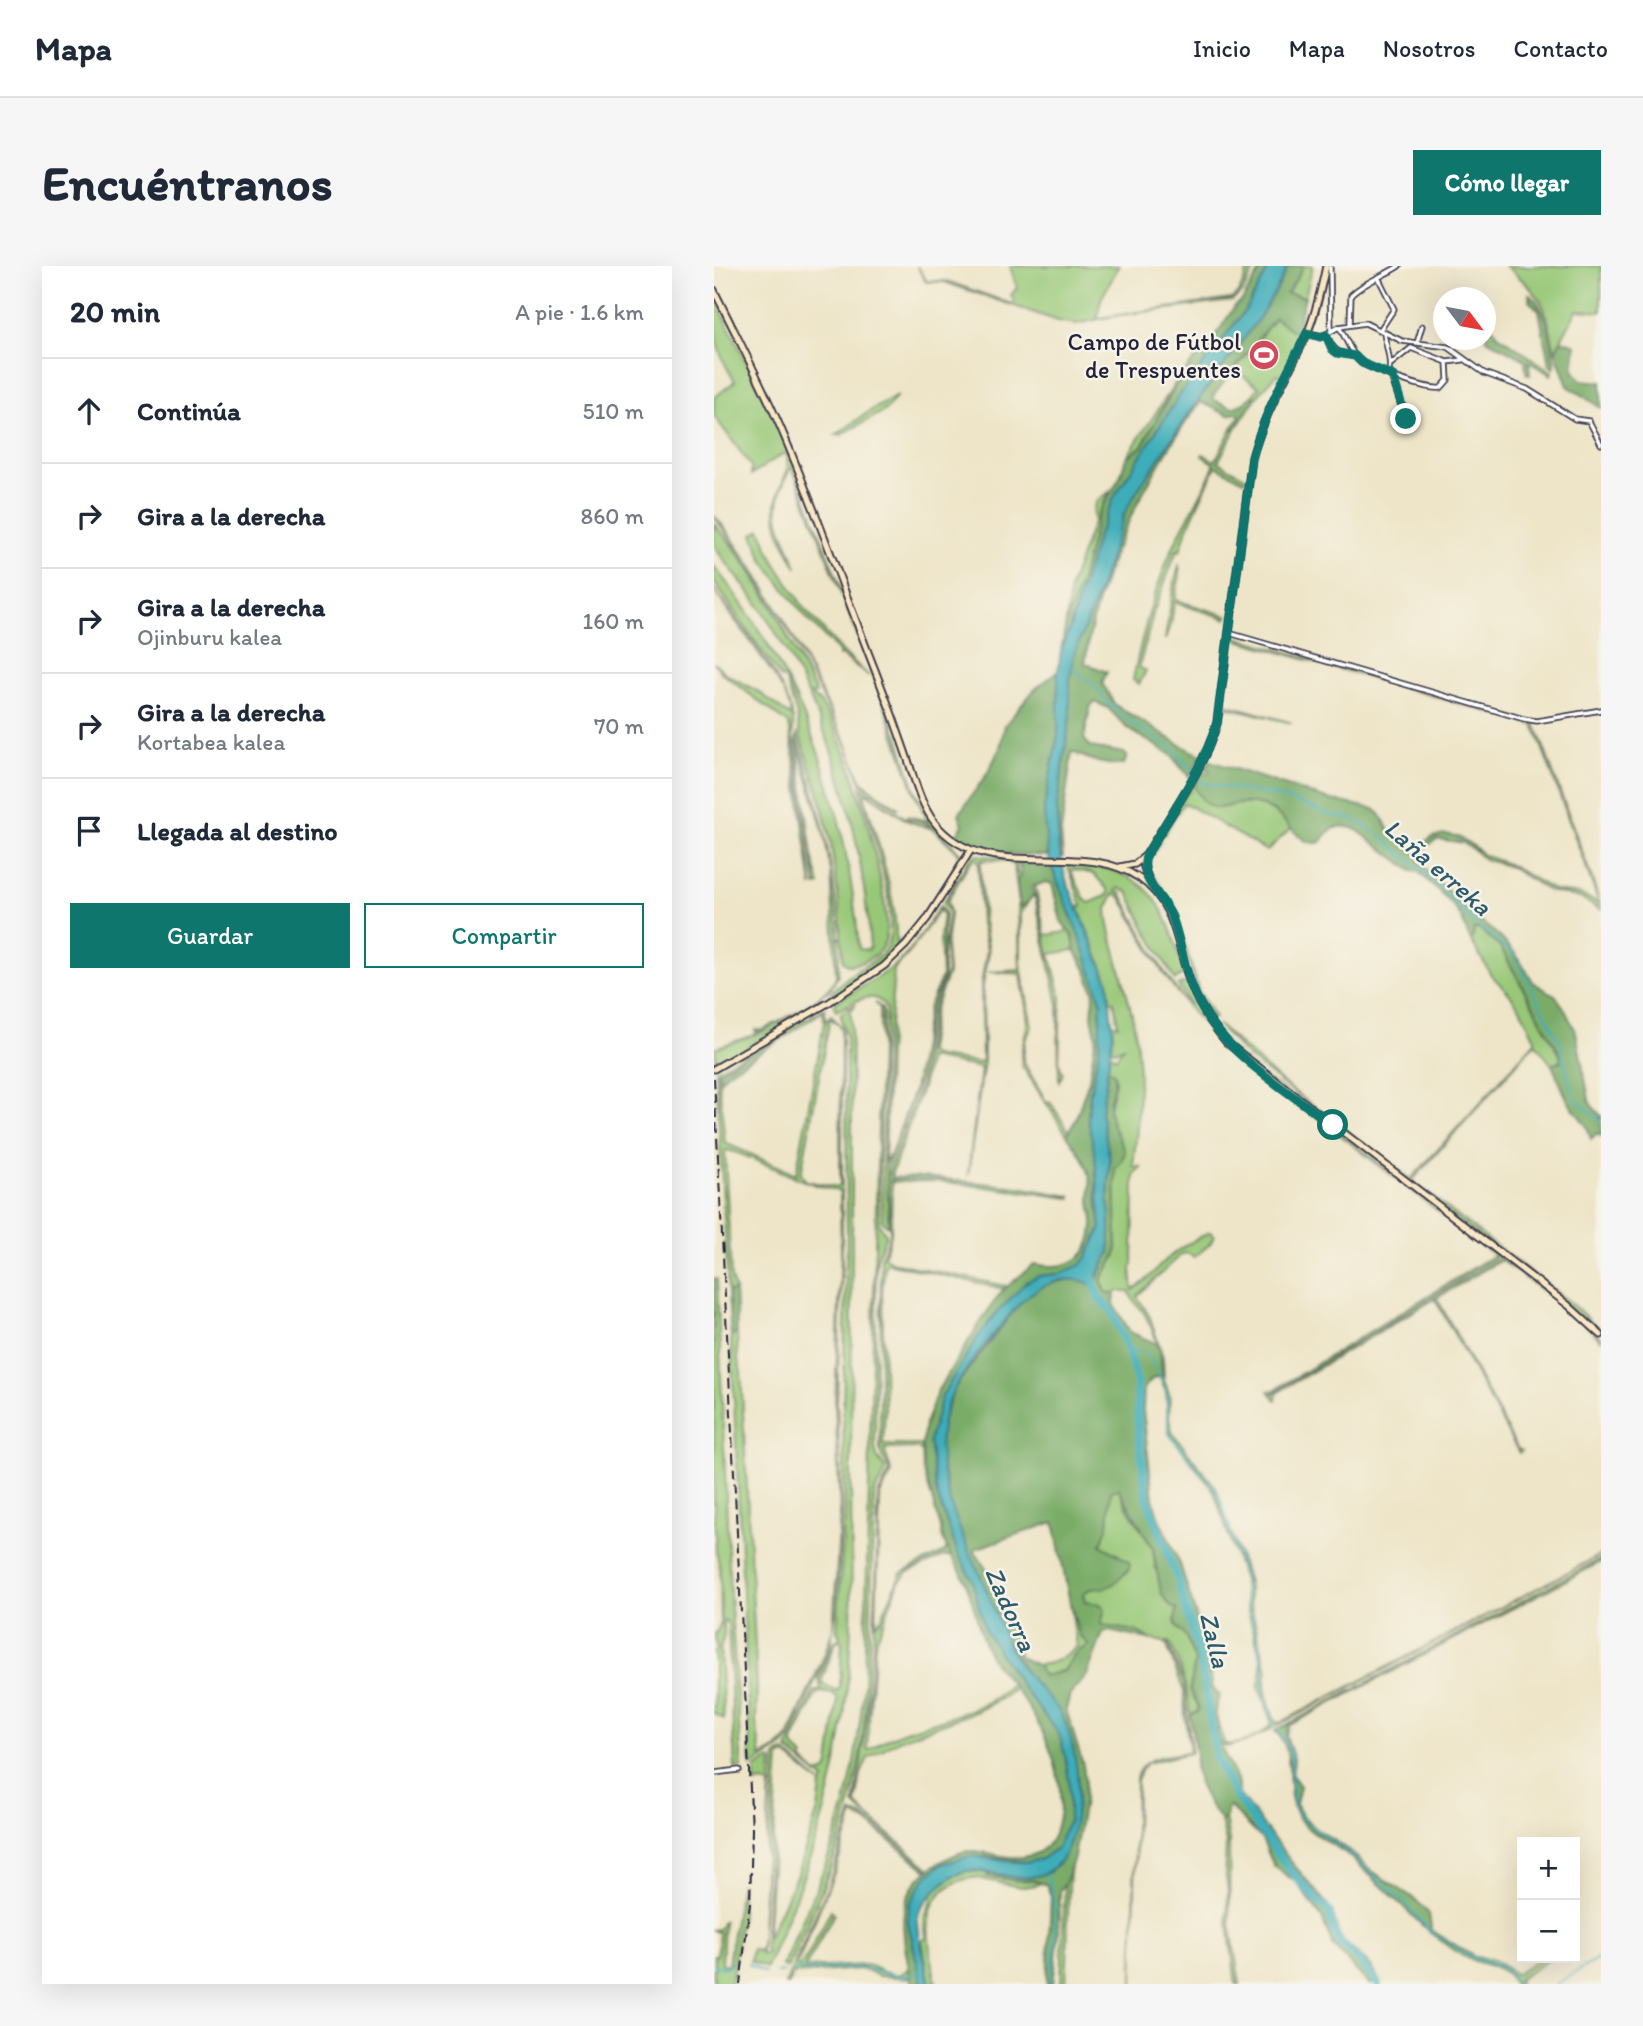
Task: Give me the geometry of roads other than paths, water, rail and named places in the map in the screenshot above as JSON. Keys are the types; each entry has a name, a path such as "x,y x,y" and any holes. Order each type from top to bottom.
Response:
{"street":[{"path":"1328,266 1331,331"},
{"path":"1133,874 1202,762 1212,740 1217,723 1246,500 1257,440 1270,406 1307,333 1328,266"},
{"path":"1350,324 1351,295 1358,288 1399,266"},
{"path":"1379,279 1394,309 1382,331 1391,364"},
{"path":"714,290 785,437 892,712 926,809 940,830 959,844 986,854 1086,861 1117,867 1133,874 1153,890"},
{"path":"1307,333 1320,337 1350,324 1369,324 1402,341 1448,347 1484,373 1527,389 1575,419 1589,421 1601,444"},
{"path":"1406,419 1389,370 1391,364 1417,343 1422,326"},
{"path":"1339,327 1355,356 1362,363 1393,376 1434,389 1441,388 1448,380 1447,362"},
{"path":"1326,335 1332,349 1337,353 1355,356"},
{"path":"1411,348 1447,362 1465,360"},
{"path":"1229,633 1524,719 1537,721 1601,710"},
{"path":"716,1068 837,998 884,966 928,919 971,850"},
{"path":"1117,867 1142,863"},
{"path":"1142,863 1153,890 1171,915 1191,984 1204,1012 1227,1043 1568,1305 1601,1335"},
{"path":"715,1775 739,1770"}],"water":[{"path":"1270,266 1288,266 1259,318 1196,403 1125,512 1093,608 1074,654 1070,679 1070,716 1057,806 1058,843 1065,877 1108,981 1113,1034 1101,1113 1110,1160 1110,1252 1092,1285 1071,1279 1060,1281 1039,1288 1021,1302 956,1386 946,1410 941,1434 941,1458 952,1507 1003,1632 1019,1664 1056,1706 1069,1731 1077,1779 1073,1830 1063,1856 1056,1866 1045,1873 1031,1877 1014,1877 984,1871 967,1871 954,1876 936,1890 923,1905 918,1916 930,1984 922,1984 908,1922 909,1905 929,1874 943,1864 971,1856 1013,1862 1041,1859 1057,1848 1069,1820 1069,1782 1059,1734 1022,1687 985,1630 972,1579 958,1553 937,1495 929,1441 942,1396 994,1316 1026,1282 1039,1276 1060,1274 1080,1265 1086,1259 1101,1228 1095,1154 1088,1120 1090,1093 1099,1051 1101,1001 1082,943 1050,863 1045,829 1044,808 1058,735 1058,671 1061,651 1097,538 1114,497 1181,393 1247,308"}],"waterway":[{"name":"Laña erreka","path":"1070,666 1096,687 1108,704 1129,721 1174,750 1201,783 1268,794 1301,803 1326,814 1353,819 1383,837 1428,875 1469,919 1513,953 1561,1044 1568,1078 1577,1101 1601,1121"},
{"name":"Zalla","path":"1092,1276 1099,1299 1112,1311 1128,1350 1137,1382 1138,1426 1147,1499 1179,1583 1201,1662 1217,1761 1237,1798 1289,1869 1329,1911 1334,1931 1342,1945 1358,1959 1378,1984"},
{"path":"1128,1350 1146,1353 1154,1365 1168,1399 1170,1435 1211,1484 1221,1501 1244,1577 1247,1603 1263,1664 1263,1693 1275,1725"},
{"path":"1279,1730 1291,1754 1293,1798 1304,1821 1350,1854 1403,1901 1432,1933 1471,1957 1504,1968 1513,1977"},
{"path":"1047,1875 1055,1915 1050,1984"},
{"path":"1556,1984 1601,1957"},
{"path":"714,1966 726,1968 733,1961"},
{"path":"748,1964 765,1973"},
{"path":"793,1971 858,1967 901,1977 919,1972"},
{"path":"777,1973 784,1972"},
{"path":"1514,1980 1516,1984"}],"railway":[{"path":"714,1078 752,1829 750,1904 740,1984"}],"place":[{"name":"Campo de Fútbol de Trespuentes","path":"1264,355"}],"water label":[{"name":"Zadorra","path":"1011,1609"}]}
